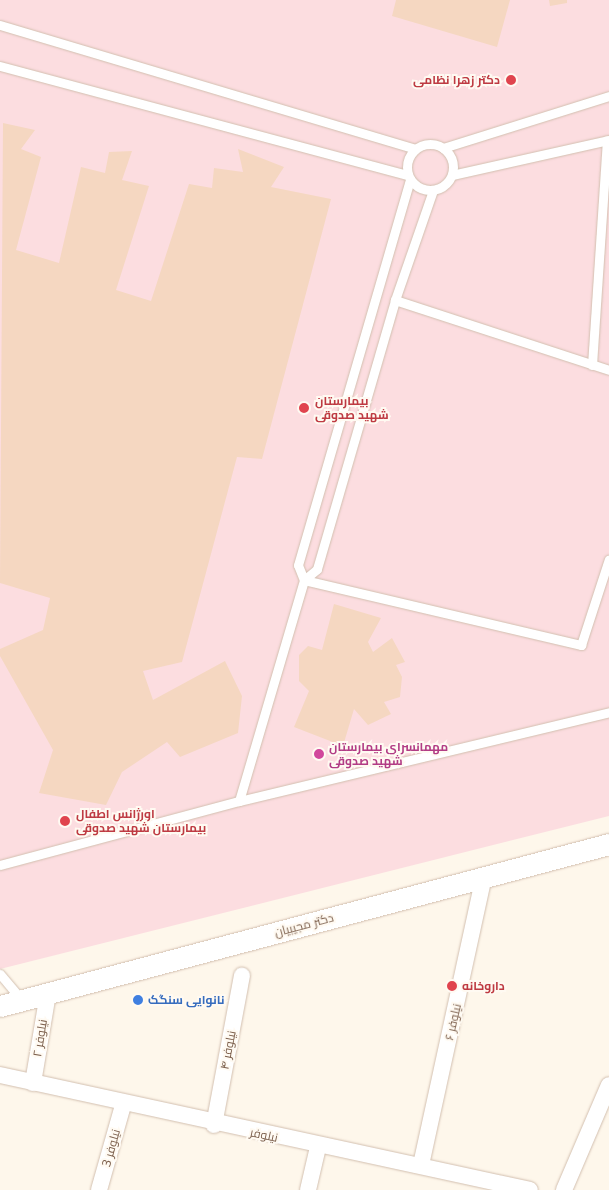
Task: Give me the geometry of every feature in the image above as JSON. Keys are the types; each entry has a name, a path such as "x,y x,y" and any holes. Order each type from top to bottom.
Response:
{"street":[{"name":"دکتر مجیبیان","path":"0,1006 608,845"},
{"name":"نیلوفر ۶","path":"421,1166 484,877"},
{"name":"نیلوفر ۴","path":"214,1125 242,976"},
{"name":"نیلوفر ۲","path":"33,1083 48,992"},
{"name":"نیلوفر","path":"0,1075 214,1125 421,1166 530,1190"},
{"path":"564,1190 609,1085"},
{"name":"نیلوفر 3","path":"99,1190 123,1105"},
{"path":"308,1190 318,1147"}],"lane":[{"path":"0,25 415,149 434,144 443,148 450,155 452,175"},
{"path":"0,66 409,177 416,185 433,190"},
{"path":"443,148 609,96"},
{"path":"239,801 304,580 317,569 395,300 433,190 452,175 608,140 592,365"},
{"path":"304,580 298,565 409,177 407,166 415,149"},
{"path":"395,300 609,370"},
{"path":"304,580 582,645 609,559"},
{"path":"0,865 239,801 609,712"},
{"path":"0,974 22,1000"}],"shaded area":[{"name":"بیمارستان شهید صدوقی","path":"0,0 609,0 609,816 0,969"}],"building":[{"path":"396,0 510,0 497,47 392,16"},
{"path":"549,0 567,0 567,3 550,6"},
{"path":"3,123 35,130 21,149 41,157 16,250 59,263 81,167 105,173 109,152 132,151 122,180 149,186 116,290 151,301 189,184 212,188 214,168 243,172 238,149 284,167 271,187 331,199 262,459 237,457 182,662 143,671 153,700 225,661 242,696 238,733 180,757 167,742 122,772 106,805 39,793 53,750 0,656 0,649 43,630 50,598 0,583"},
{"path":"334,604 381,618 368,642 373,652 392,638 405,662 396,665 402,677 400,697 384,702 391,714 368,725 354,709 343,746 294,727 309,691 299,681 299,655 308,646 322,650"}],"place":[{"name":"دکتر زهرا نظامی","path":"511,80"},
{"name":"بیمارستان شهید صدوقی","path":"304,408"},
{"name":"مهمانسرای بیمارستان شهید صدوقی","path":"319,754"},
{"name":"اورژانس اطفال بیمارستان شهید صدوقی","path":"65,821"},
{"name":"داروخانه","path":"452,986"},
{"name":"نانوایی سنگک","path":"138,1000"}]}
